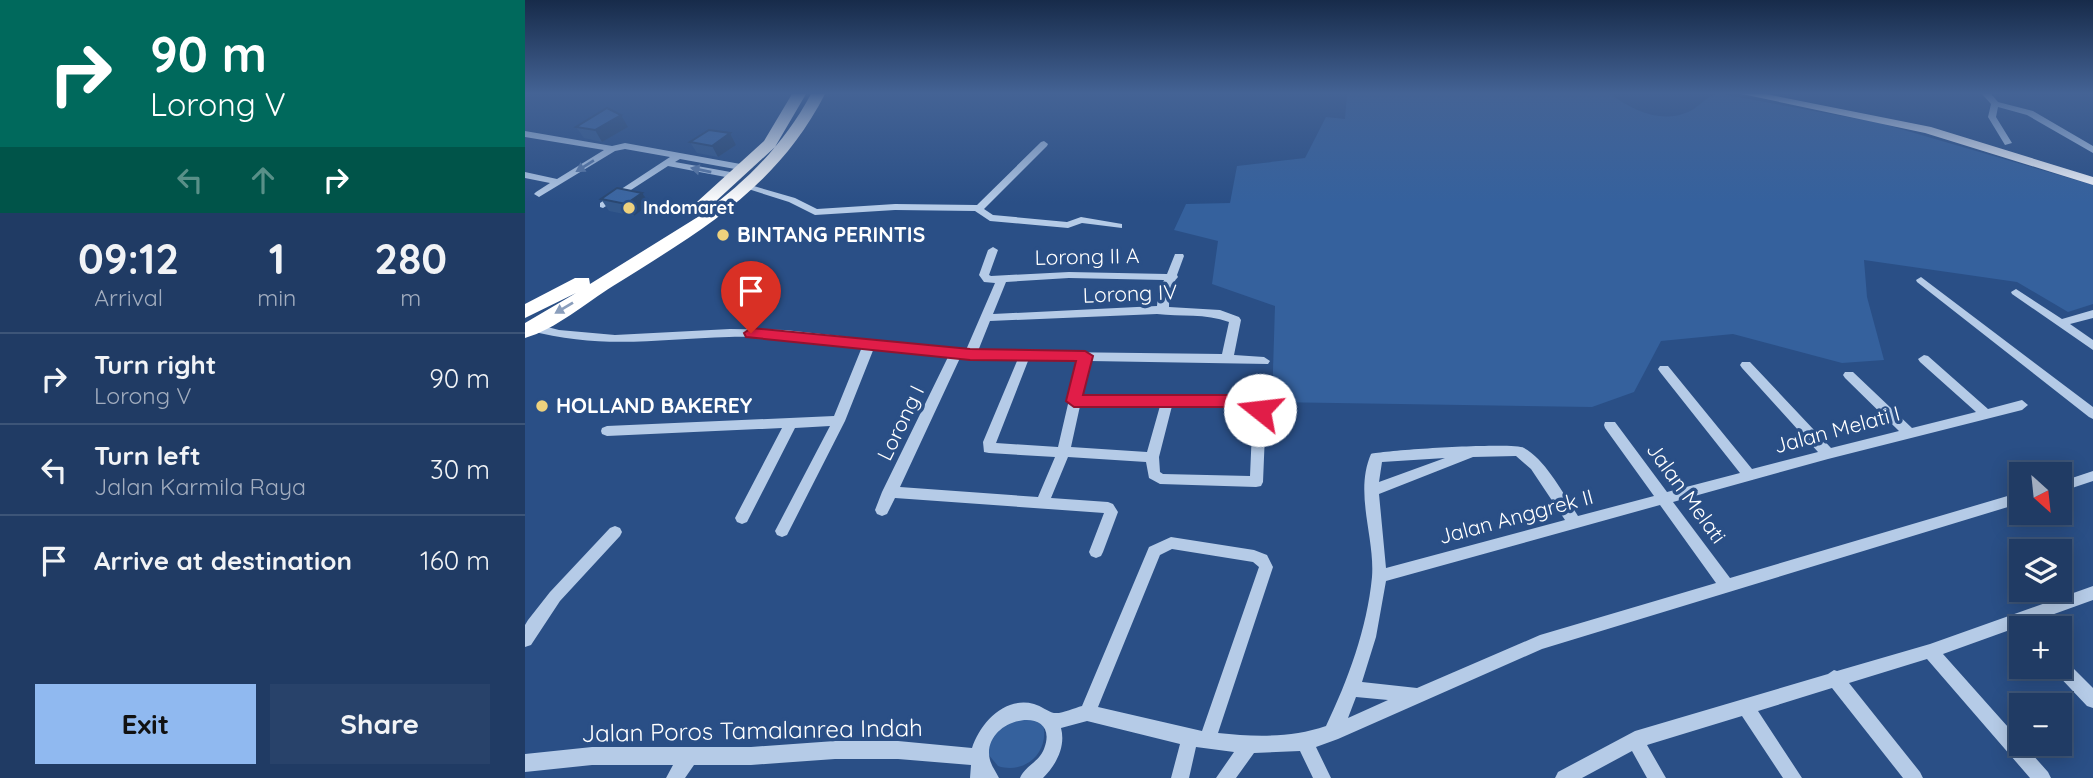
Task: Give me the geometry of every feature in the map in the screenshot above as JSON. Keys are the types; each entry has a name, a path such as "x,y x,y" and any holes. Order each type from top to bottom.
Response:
{"highway":[{"path":"743,177 778,130"},
{"path":"527,324 663,248 797,130"}],"main road":[{"path":"1928,130 2093,181"},
{"path":"1966,130 2093,169"}],"street":[{"path":"2000,130 2008,143"},
{"path":"2059,130 2093,150"},
{"path":"525,134 612,149 637,147 679,155 743,177 815,212 913,207 979,209 988,217 1001,219 1068,225 1080,220 1118,226"},
{"path":"979,209 1044,144"},
{"path":"539,194 612,149"},
{"path":"603,205 679,155"},
{"path":"667,163 743,177"},
{"path":"525,175 559,182"},
{"path":"970,355 1002,279 988,280 984,275 993,250"},
{"path":"1163,311 1165,285 1173,276 1179,256"},
{"name":"Lorong II A","path":"1002,279 1069,275 1173,276"},
{"path":"1921,281 2093,414"},
{"path":"2017,292 2093,345"},
{"name":"Lorong IV","path":"986,318 1163,311 1210,312 1234,318 1227,358"},
{"path":"2060,323 2093,314"},
{"path":"527,324 570,338 759,333 970,355 1024,357 1163,354 1264,361"},
{"path":"782,531 839,421 869,345"},
{"name":"Lorong I","path":"882,510 956,354"},
{"path":"1043,502 1064,450 1085,356"},
{"path":"1024,357 989,448 1064,450 1152,457"},
{"path":"1924,359 1985,412"},
{"path":"1746,365 1828,454"},
{"path":"1664,369 1750,475"},
{"path":"1849,375 1909,433"},
{"path":"1074,401 1253,401 1260,405 1256,482 1160,479 1154,474 1152,457 1167,402"},
{"name":"Jalan Melati I","path":"1664,498 1985,412 2022,405"},
{"path":"607,430 839,421"},
{"path":"742,518 790,425"},
{"name":"Jalan Melati","path":"1610,425 1727,586"},
{"path":"1332,733 1353,690 1379,576 1373,490 1375,461 1382,456 1516,450 1527,455 1575,523"},
{"path":"1373,490 1479,452"},
{"path":"2072,483 2093,476"},
{"path":"889,492 978,496 1000,502 1043,502 1111,510 1096,552"},
{"name":"Jalan Anggrek II","path":"1379,576 1664,498"},
{"path":"1051,722 1087,713 1198,739 1250,745 1305,741 1332,733 1540,642 2009,502"},
{"path":"525,640 552,596 582,570 615,532"},
{"path":"1087,713 1154,551 1171,543 1254,556 1266,564 1261,585 1180,778"},
{"path":"2038,616 2093,593"},
{"path":"1564,778 1635,740 2009,627"},
{"path":"1930,651 2042,778"},
{"path":"1834,678 1914,778"},
{"path":"2072,678 2093,700"},
{"path":"1353,690 1415,695"},
{"path":"1745,706 1793,778"},
{"path":"979,778 980,757 987,732 1008,714 1033,710 1051,722 1055,741 1044,770 1030,778"},
{"path":"1635,740 1657,778"},
{"path":"1305,741 1322,778"},
{"path":"1225,778 1250,745"},
{"name":"Jalan Poros Tamalanrea Indah","path":"525,762 592,756 751,756 835,750 898,750 980,757"},
{"path":"675,778 690,755"},
{"path":"980,757 990,778"}],"shaded area":[{"path":"1319,130 1905,130 2093,185 2093,304 2068,312 2017,282 1864,260 1867,297 1884,360 1842,363 1733,334 1661,341 1634,392 1592,407 1272,402 1275,306 1212,284 1218,241 1174,230 1186,204 1230,203 1237,166 1305,158"},
{"path":"1021,713 1043,724 1043,744 1039,752 1026,764 1008,768 998,766 988,754 990,736"}],"building":[{"path":"709,130 730,133 712,146 690,142"},
{"path":"617,188 642,193 626,204 601,199"}],"place":[{"name":"Indomaret","path":"629,208"},
{"name":"BINTANG PERINTIS","path":"723,235"},
{"name":"HOLLAND BAKEREY","path":"542,406"}],"route":[{"path":"751,333 970,355 1085,356 1074,401 1253,401 1260,405 1260,410"}]}
